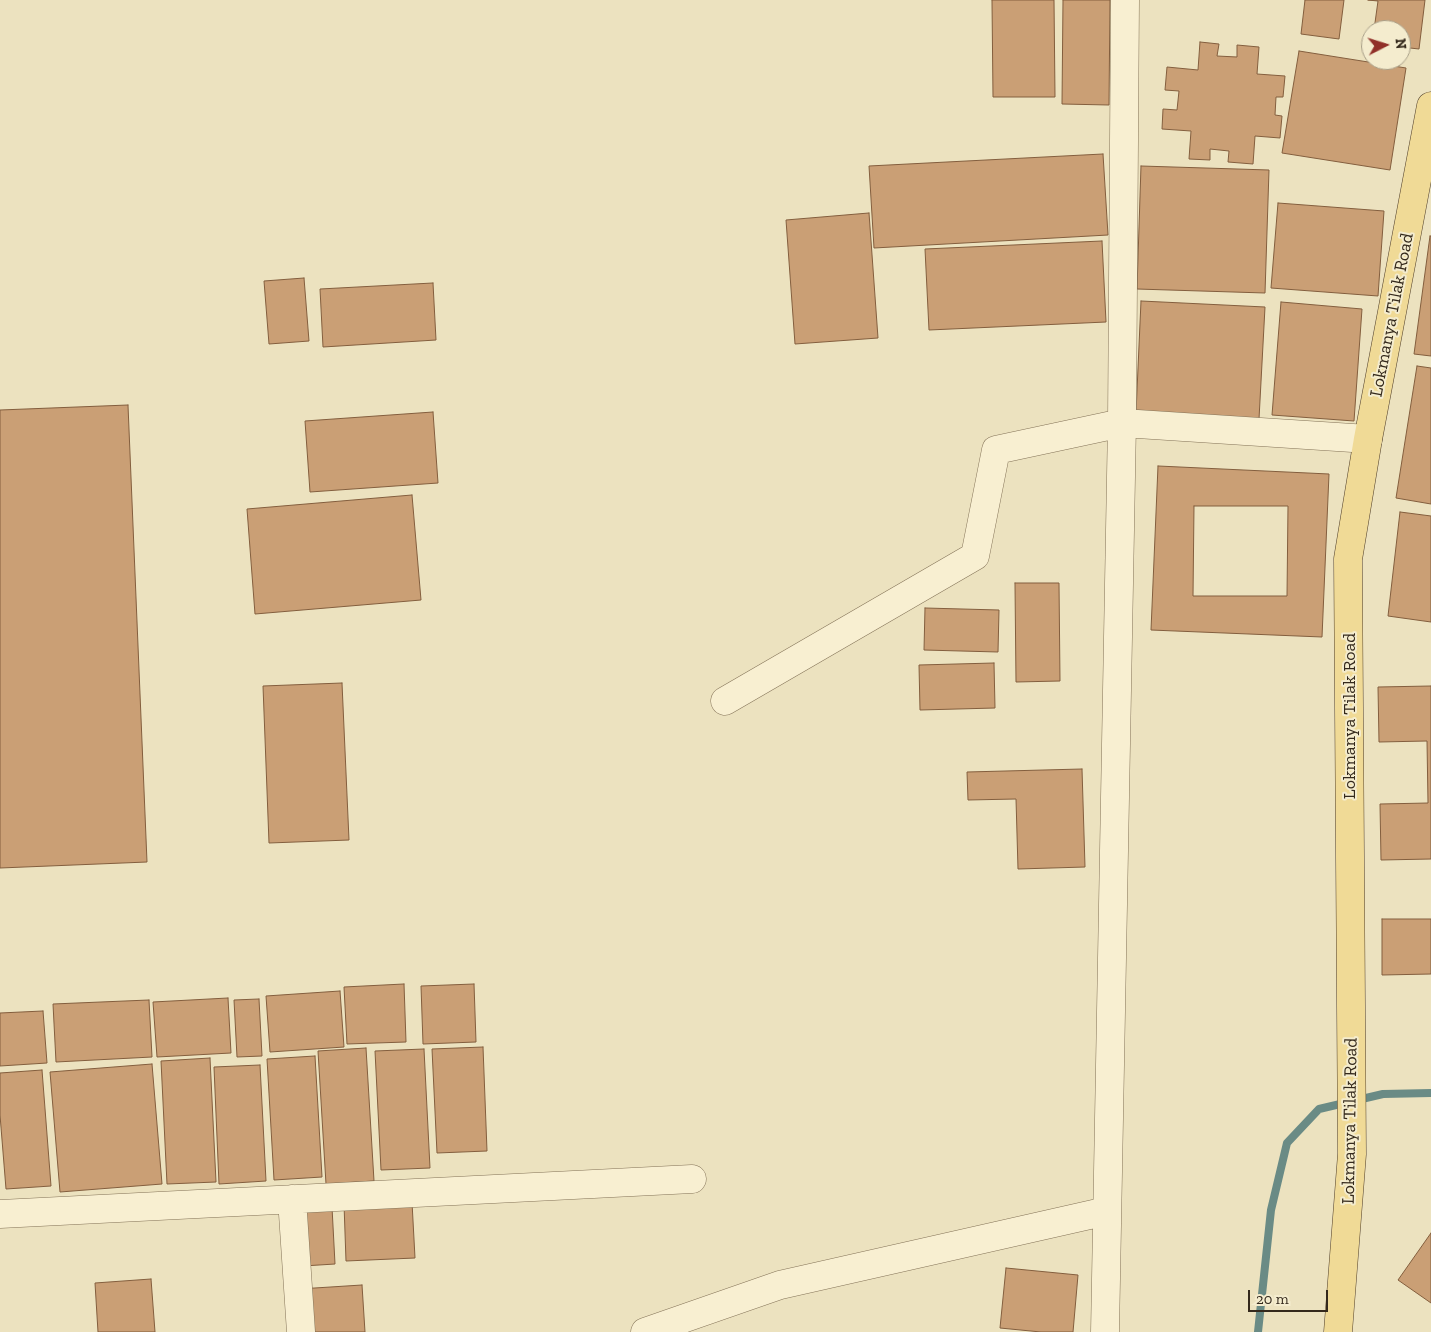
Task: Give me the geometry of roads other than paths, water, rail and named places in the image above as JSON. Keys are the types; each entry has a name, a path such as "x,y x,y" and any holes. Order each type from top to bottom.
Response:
{"main road":[{"name":"Lokmanya Tilak Road","path":"1338,1332 1352,1154 1348,559 1368,439 1426,163 1431,106"}],"street":[{"path":"1105,1332 1122,423 1125,0"},
{"path":"724,701 975,556 996,450 1122,423 1368,439"},
{"path":"0,1214 692,1179"},
{"path":"292,1199 301,1332"},
{"path":"645,1332 780,1285 1107,1211"}],"waterway":[{"path":"1258,1332 1271,1210 1287,1143 1319,1109 1383,1094 1431,1093"}]}
